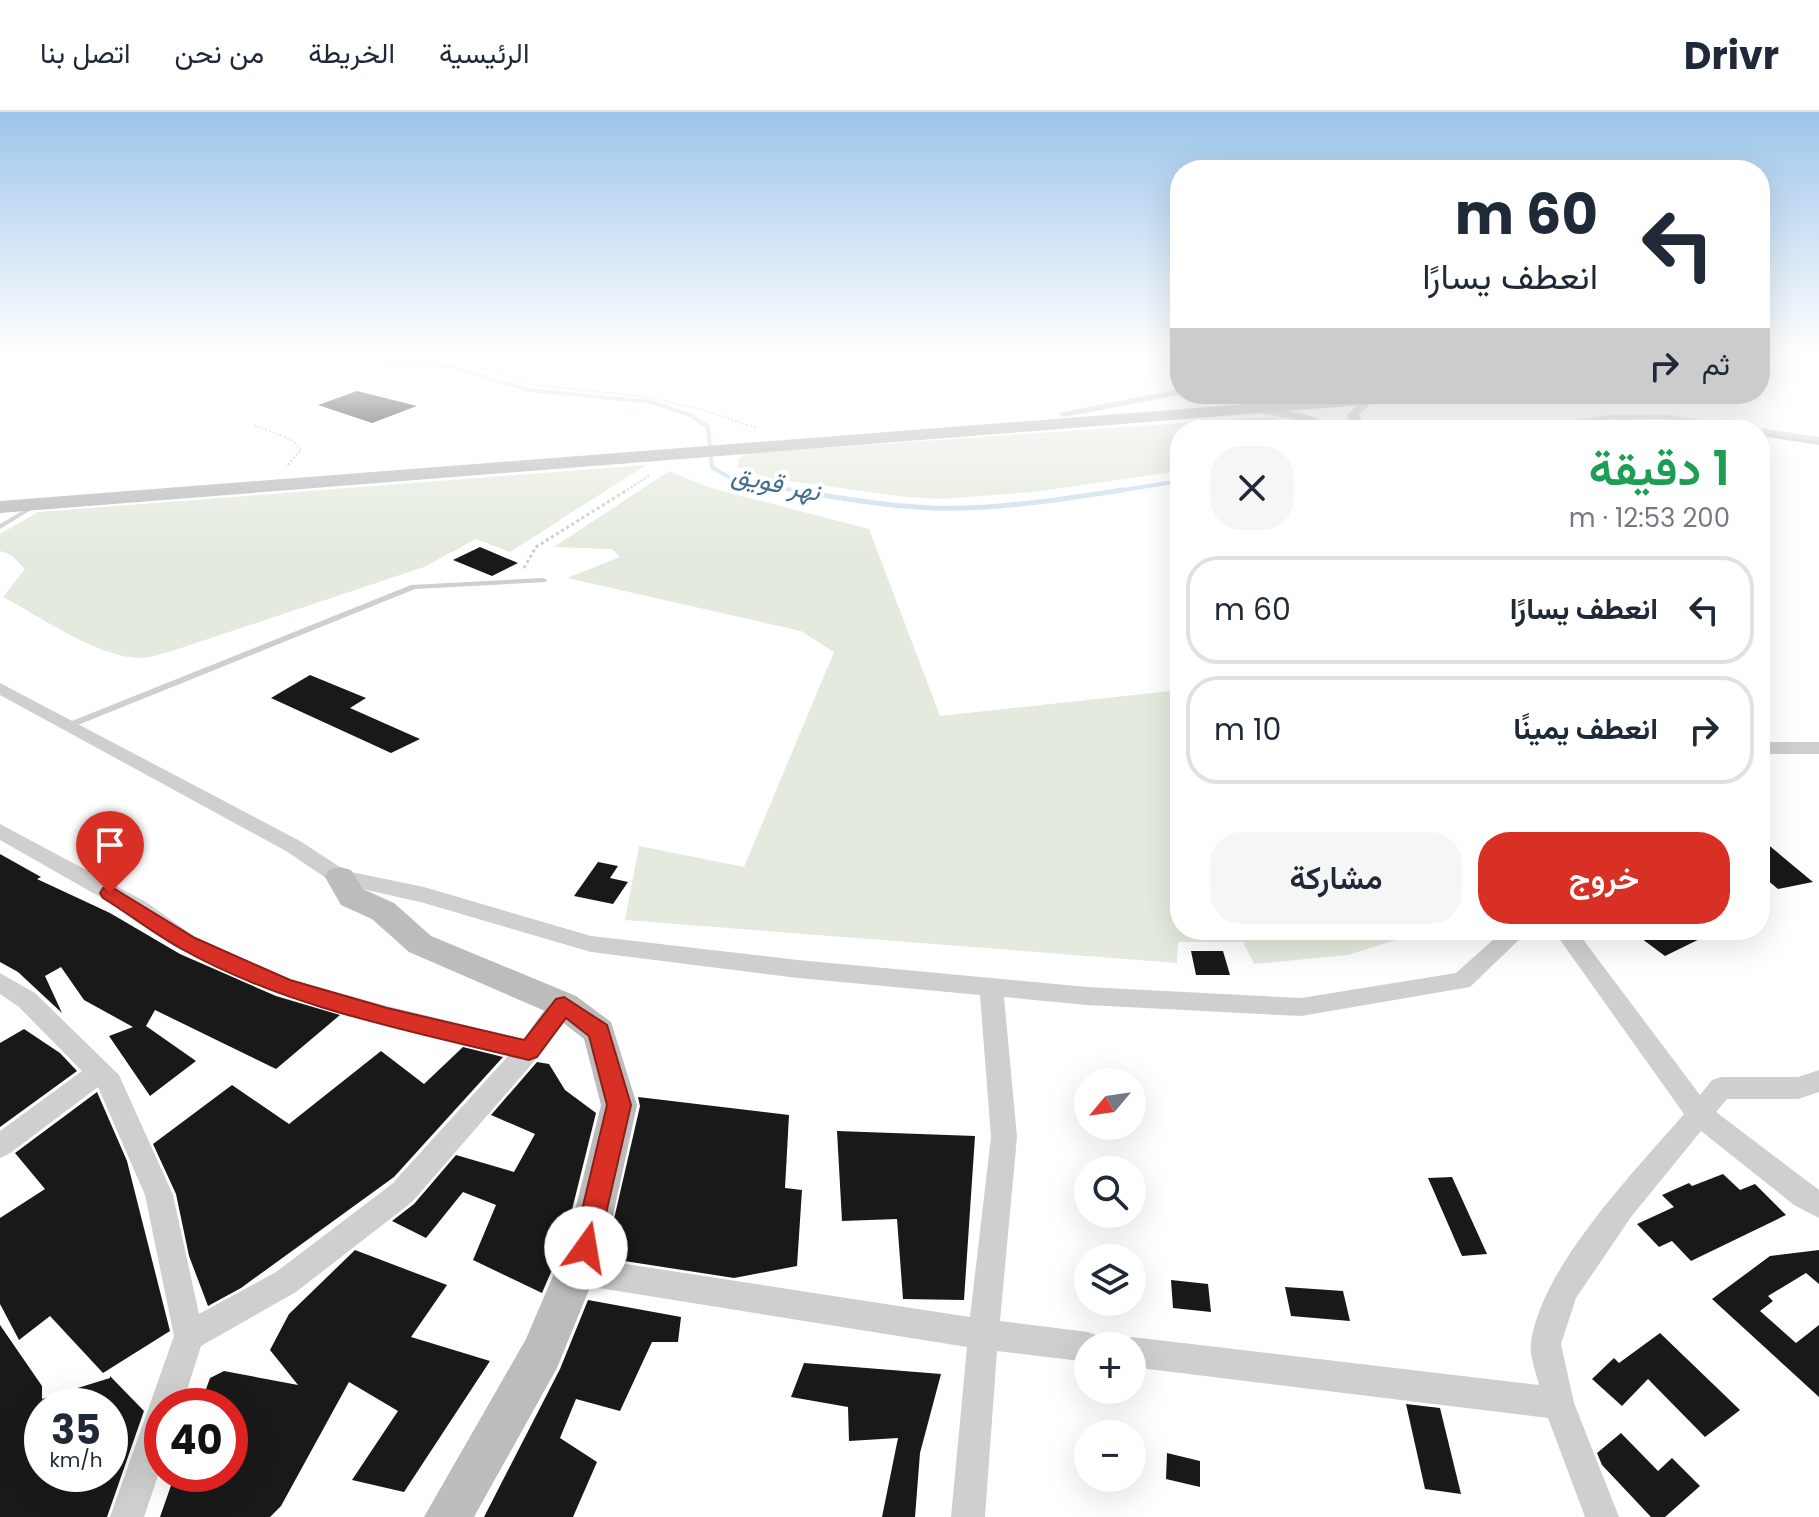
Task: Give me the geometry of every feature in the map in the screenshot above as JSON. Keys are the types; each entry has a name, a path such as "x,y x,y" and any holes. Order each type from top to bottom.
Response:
{"main road":[{"path":"740,445 774,435 1004,418"},
{"path":"0,507 740,445 1133,418"},
{"path":"0,491 280,472 671,452"},
{"path":"340,877 352,897 383,911 420,944 564,1005 599,1032 619,1105 586,1248 574,1270 542,1353 448,1517"}],"street":[{"path":"0,688 293,846 340,877 424,895 591,944 798,969 1087,996 1301,1007 1462,981 1507,940"},
{"path":"1770,748 1819,748"},
{"path":"0,831 138,908 187,943 285,987 387,1016 529,1050"},
{"path":"1571,940 1698,1113 1814,1203"},
{"path":"0,982 27,1000 110,1083 159,1195 189,1336 172,1388"},
{"path":"968,1517 1004,1137 991,987"},
{"path":"189,1336 286,1282 402,1193 529,1050 564,1005"},
{"path":"0,1146 99,1072"},
{"path":"1602,1517 1558,1403 1546,1344 1563,1291 1621,1208 1721,1088 1798,1088 1819,1081"},
{"path":"574,1270 983,1334 1074,1345"},
{"path":"1146,1354 1558,1403"},
{"path":"127,1517 144,1468"}],"lane":[{"path":"1770,436 1819,443"},
{"path":"0,527 37,505"},
{"path":"70,725 414,587 543,580"}],"path":[{"path":"724,418 774,435"},
{"path":"254,425 292,440 301,450 280,472"},
{"path":"516,582 536,547 648,477 667,461 671,452"}],"shaded area":[{"path":"1274,418 1282,420 1228,420"},
{"path":"1170,424 1170,472 1033,492 940,499 768,478 738,468 738,459 749,453"},
{"path":"646,465 510,552 476,539 424,567 149,657 124,656 88,644 3,597 25,569 11,555 0,551 0,534 38,512"},
{"path":"669,471 711,488 869,529 940,716 1170,691 1170,940 1395,940 1348,955 1254,964 1243,942 1178,942 1177,963 625,920 639,846 744,867 834,652 801,631 567,578 620,557 612,549 554,547"}],"building":[{"path":"356,418 386,418 372,423"},
{"path":"480,547 518,563 492,576 453,560"},
{"path":"310,675 366,698 350,708 420,739 391,753 271,698"},
{"path":"1770,846 1813,882 1778,889 1770,882"},
{"path":"0,854 41,877 37,879 110,913 180,954 276,996 340,1015 276,1069 155,1010 146,1026 196,1061 150,1096 109,1036 133,1027 84,1000 61,967 45,976 62,1013 18,972 0,962"},
{"path":"598,862 618,866 610,878 628,882 613,904 574,896"},
{"path":"1643,940 1698,940 1665,956"},
{"path":"1191,951 1223,951 1230,975 1196,975"},
{"path":"24,1029 60,1053 77,1071 0,1127 0,1043"},
{"path":"463,1047 503,1057 394,1177 241,1288 208,1306 189,1256 176,1194 153,1144 232,1085 289,1124 381,1051 424,1084"},
{"path":"537,1062 549,1064 565,1090 596,1113 564,1242 542,1293 473,1260 496,1205 463,1192 426,1238 392,1221 414,1204 456,1155 514,1172 535,1134 491,1115"},
{"path":"97,1092 127,1161 170,1331 103,1373 50,1316 19,1340 0,1304 0,1218 45,1189 15,1153"},
{"path":"638,1097 789,1115 785,1188 802,1190 797,1266 734,1278 605,1258 640,1106"},
{"path":"837,1131 975,1136 964,1300 903,1299 897,1219 842,1221"},
{"path":"1723,1174 1740,1190 1755,1184 1786,1215 1691,1261 1672,1241 1659,1247 1637,1224 1674,1207 1662,1195 1689,1183 1692,1186"},
{"path":"1452,1177 1487,1254 1462,1256 1428,1178"},
{"path":"355,1250 447,1285 411,1337 490,1361 404,1492 352,1480 398,1411 349,1382 281,1506 270,1517 160,1517 169,1492 248,1492 248,1388 206,1388 210,1378 224,1371 298,1385 270,1350 289,1314"},
{"path":"1819,1250 1819,1284 1806,1273 1768,1296 1773,1301 1760,1311 1796,1343 1819,1325 1819,1397 1712,1299 1770,1256"},
{"path":"1171,1280 1208,1284 1211,1312 1173,1308"},
{"path":"1285,1287 1343,1291 1350,1321 1291,1316"},
{"path":"588,1300 681,1317 678,1342 652,1342 620,1411 576,1399 560,1438 597,1462 573,1517 484,1517 560,1369"},
{"path":"0,1325 42,1386 24,1388 24,1492 116,1492 107,1517 0,1517"},
{"path":"1660,1333 1740,1410 1705,1437 1648,1379 1622,1406 1592,1379 1614,1358 1619,1363"},
{"path":"804,1363 941,1374 920,1453 915,1517 882,1517 898,1438 849,1441 848,1407 791,1397"},
{"path":"110,1378 122,1388 78,1388"},
{"path":"128,1395 144,1411 128,1457"},
{"path":"1406,1404 1440,1408 1461,1494 1425,1489"},
{"path":"1621,1433 1658,1471 1672,1458 1700,1486 1665,1517 1651,1517 1602,1465 1597,1453"},
{"path":"1167,1453 1200,1461 1200,1487 1166,1479"}],"waterway":[{"name":"نهر قويق","path":"694,418 708,427 712,467 732,479 804,492"},
{"name":"نهر قويق","path":"1589,420 1606,418"},
{"name":"نهر قويق","path":"1671,418 1688,420"},
{"name":"نهر قويق","path":"1770,432 1819,439"},
{"name":"نهر قويق","path":"1121,490 1170,483"},
{"name":"نهر قويق","path":"793,490 880,504 957,508 1029,503 1121,490"},
{"name":"نهر قويق","path":"1110,492 1121,490"}],"route":[{"path":"110,893 138,908 187,943 260,976 285,987 387,1016 529,1050 564,1005 582,1018 599,1032 619,1105 586,1248"}]}
